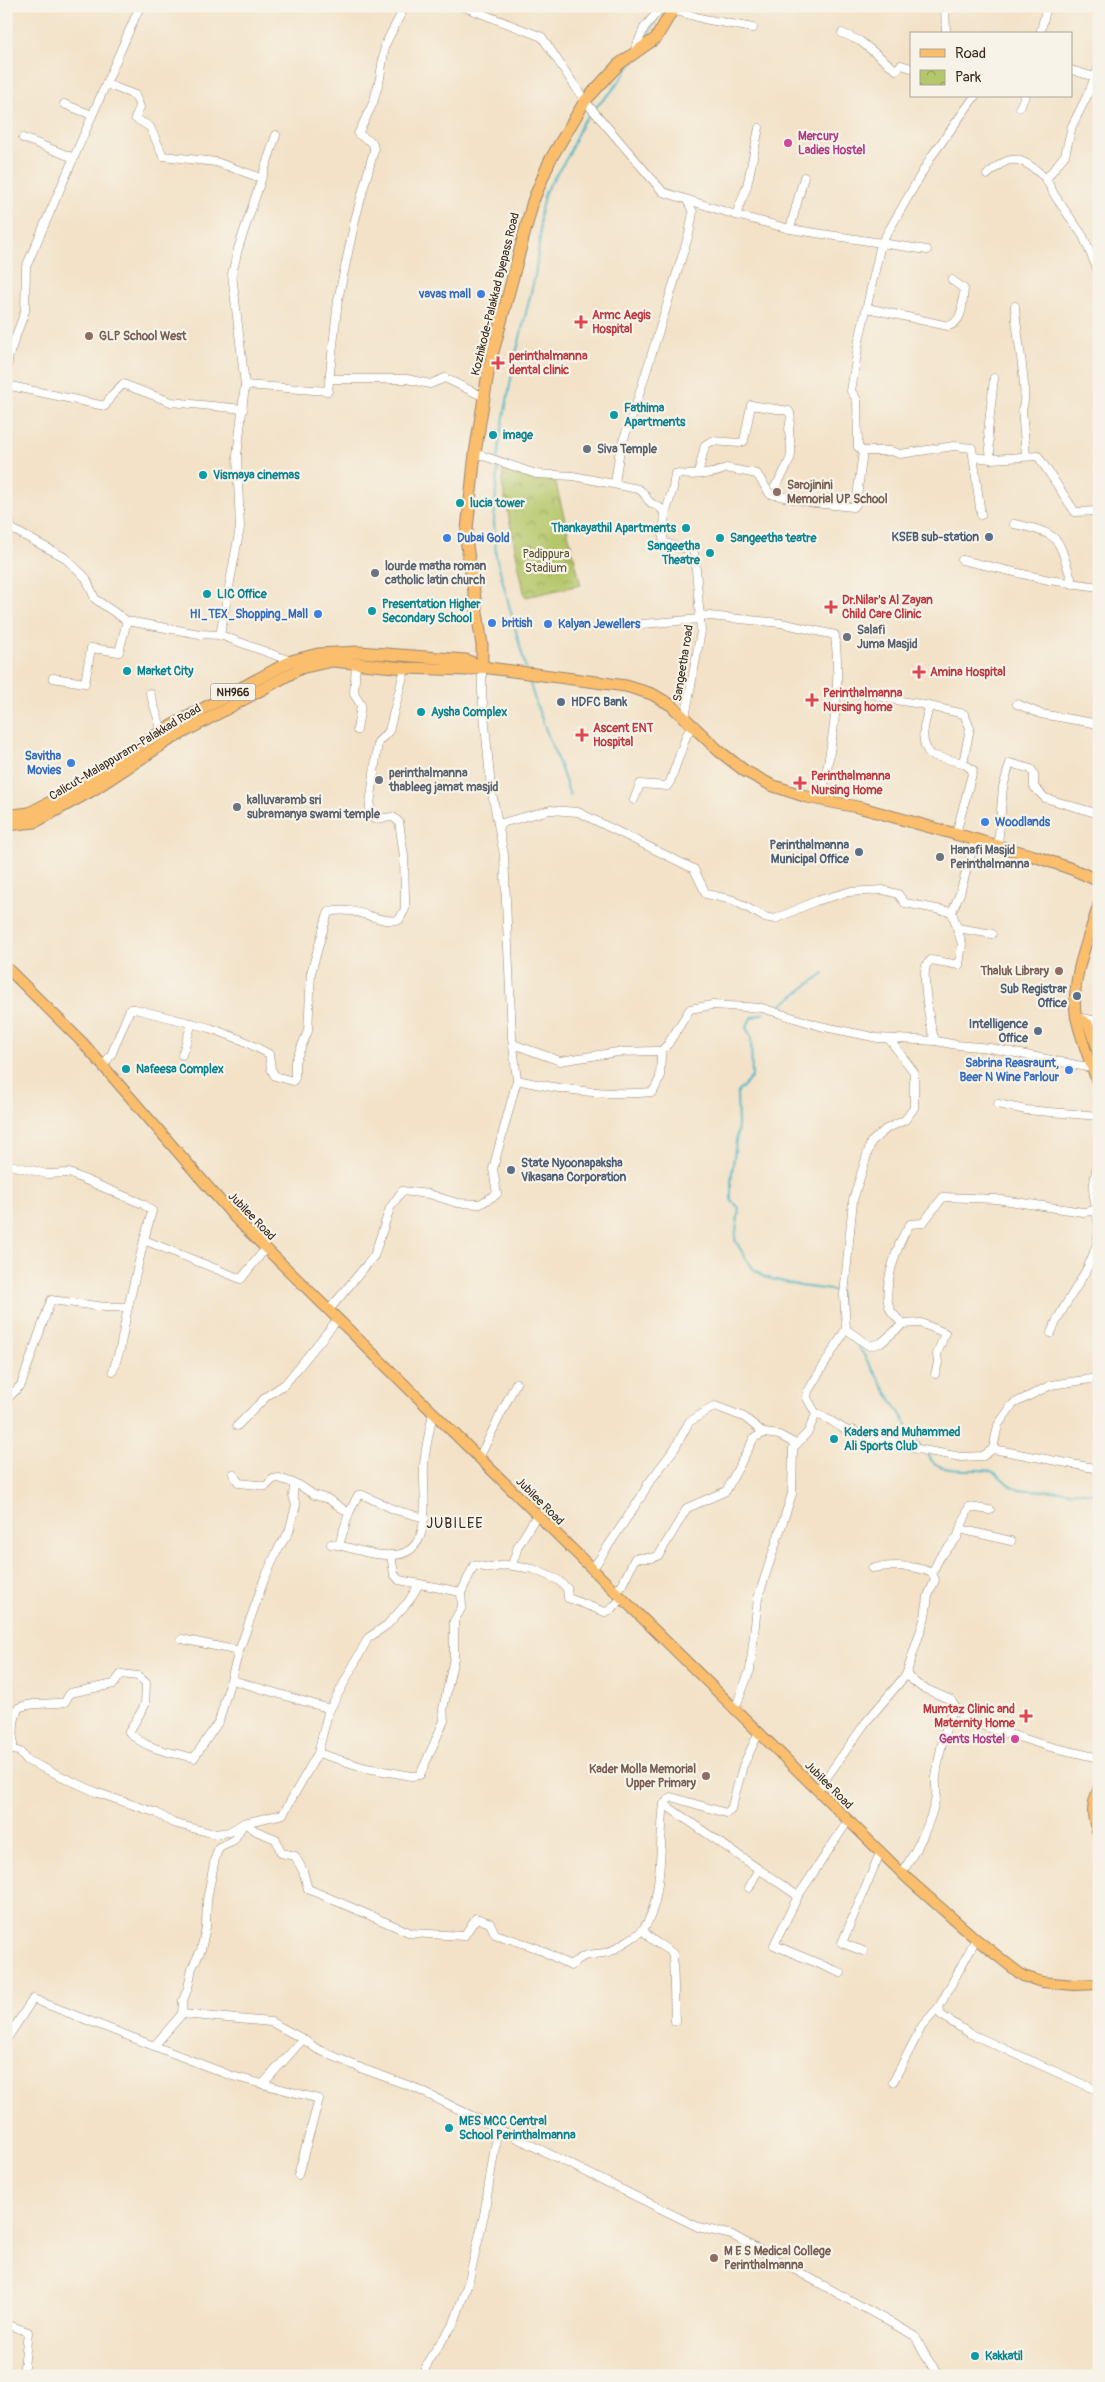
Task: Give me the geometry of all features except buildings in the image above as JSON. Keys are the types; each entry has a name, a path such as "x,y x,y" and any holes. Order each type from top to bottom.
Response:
{"highway":[{"name":"Kozhikode-Palakkad Byepass Road","path":"482,667 482,645 466,539 475,453 489,366 533,201 550,160 591,107 619,64 656,38 674,8"},
{"name":"NH966","path":"6,816 29,813 80,787 162,730 291,661 318,654 333,657 359,652 466,660 482,667"},
{"name":"Calicut-Malappuram-Palakkad Road","path":"6,825 35,822 93,790 166,742 301,668 333,657 356,664 405,668 466,670 482,667 626,686 652,694 671,706 719,751 744,771 771,785 821,800 862,808 998,846 1072,869 1099,881"}],"main road":[{"path":"1099,903 1076,984 1076,1017 1099,1087"},
{"name":"Jubilee Road","path":"6,967 83,1043 230,1212 880,1853 976,1939 1024,1976 1042,1982 1074,1986 1099,1984"},
{"path":"1076,1017 1088,1024 1099,1053"},
{"path":"1099,1788 1092,1805 1092,1815 1099,1835"}],"street":[{"path":"6,375 9,355 25,311 26,267 140,6"},
{"path":"245,385 328,391 338,300 355,220 374,150 373,144 358,134 373,103 380,78 385,45 405,6"},
{"path":"462,6 542,37 591,107 663,192 736,215 790,229 926,250"},
{"path":"638,52 644,28 659,6"},
{"path":"945,6 946,32"},
{"path":"1040,32 1047,6"},
{"path":"674,8 704,19 753,28"},
{"path":"842,33 860,41 892,68 896,70 901,65 910,68"},
{"path":"1046,179 1065,155 1072,126 1099,66"},
{"path":"1072,70 1095,77"},
{"path":"106,84 135,95 140,107 135,118 150,127 163,156 216,162 262,178"},
{"path":"974,98 931,157 881,244 859,341 851,390 857,400 858,447 863,451 891,451 900,454 930,449 968,446 972,448 981,516"},
{"path":"1020,107 1023,98"},
{"path":"64,104 92,116"},
{"path":"736,215 746,186 759,128"},
{"path":"220,635 240,528 237,456 245,385 232,274 238,249 276,135"},
{"path":"23,138 74,158"},
{"path":"987,175 1004,162 1013,160 1033,167 1046,179 1055,196 1084,236 1099,273"},
{"path":"790,229 804,177"},
{"path":"615,483 624,435 634,411 689,234 693,212 687,200"},
{"path":"867,308 948,326 956,324 959,320 964,289 952,280"},
{"path":"1015,306 1016,330 1026,388 1026,398 1022,409 1026,456"},
{"path":"330,379 407,379 430,384 445,378 484,396"},
{"path":"991,459 988,432 994,378"},
{"path":"6,386 105,406 111,396 123,384 171,402 243,409"},
{"path":"698,474 705,445 712,441 740,443 744,441 751,405 771,407 789,411 791,414 789,429 791,457 786,464 782,479 775,486"},
{"name":"Sangeetha road","path":"634,800 640,784 667,786 670,782 687,734 701,631 693,550 676,547 664,542 662,534 675,474 698,474 720,472 726,468 736,469 757,474 770,494 814,504 853,507 856,505 863,451"},
{"path":"475,453 536,474 573,476 615,483 643,491 650,503 659,507 665,515"},
{"path":"974,457 991,459 1038,456 1074,512 1099,511"},
{"path":"6,514 12,528 64,557 86,578 95,599 127,621 184,632 220,635 291,661"},
{"path":"1014,524 1036,529 1055,537 1062,549 1073,584"},
{"path":"962,560 1099,588"},
{"path":"642,624 700,617 781,623 835,635 838,659 833,740 821,800"},
{"path":"53,678 85,683 92,648 119,652 127,621"},
{"path":"356,664 354,694 361,705 357,730"},
{"path":"329,1310 374,1256 390,1208 402,1191 480,1204 497,1194 493,1169 517,1080 513,1044 504,855 491,788 482,693 482,667"},
{"path":"104,1067 112,1053 130,1009 192,1023 242,1040 269,1054 272,1072 275,1076 293,1081 295,1078 295,1062 308,1031 310,973 326,916 329,912 339,909 366,913 393,921 399,920 403,916 405,909 405,874 399,822 393,817 374,819 369,813 378,742 389,731 405,668"},
{"path":"866,689 876,696 908,700 964,714 970,728 963,762"},
{"path":"150,693 162,730"},
{"path":"1017,704 1041,714 1099,724"},
{"path":"929,706 922,738 925,748 930,755 963,762 973,770 956,834"},
{"path":"998,846 1003,786 1010,763 1031,769 1034,774 1034,787 1045,798 1099,814"},
{"path":"498,824 550,810 578,812 694,869 706,894 733,900 764,917 775,919 816,901 848,892 883,890 898,894 905,903 952,912"},
{"path":"936,1041 925,992 926,967 931,960 958,965 962,944 952,912 960,893 975,840"},
{"path":"958,928 992,934"},
{"path":"513,1044 560,1060 623,1052 660,1051 668,1044 690,1009 712,1005 762,1008 820,1026 889,1039 936,1041 957,1046 990,1048 1092,1068"},
{"path":"1076,1017 1099,1021"},
{"path":"182,1055 192,1023"},
{"path":"889,1039 914,1072 914,1108 905,1120 886,1129 871,1142 865,1158 853,1200 844,1295 846,1329 808,1391 807,1398 816,1414 828,1417 840,1427 850,1432 853,1430 872,1442 887,1439 912,1448 962,1457 983,1456 993,1449 998,1425 1013,1404 1051,1385 1099,1376"},
{"path":"517,1080 547,1087 625,1094 653,1092 660,1078 660,1051"},
{"path":"998,1104 1026,1110 1099,1116"},
{"path":"1051,1333 1074,1289 1085,1274 1094,1254 1099,1228 1093,1190 1099,1149"},
{"path":"6,1164 47,1174 69,1173 152,1211 128,1307 120,1349 113,1371"},
{"path":"903,1324 890,1309 888,1283 895,1259 910,1224 923,1223 943,1197 996,1199 1083,1212 1097,1210"},
{"path":"144,1240 240,1279 266,1248"},
{"path":"6,1400 21,1385 51,1300 106,1307 128,1307"},
{"path":"237,1426 267,1396 285,1384 338,1319"},
{"path":"846,1329 869,1346 881,1343 903,1324 921,1323 945,1332 938,1354 935,1374"},
{"path":"479,1458 516,1383"},
{"path":"592,1570 648,1484 675,1448 689,1422 715,1406 744,1417 764,1433 779,1435 796,1444"},
{"path":"425,1518 394,1510 363,1495 355,1498 335,1545 373,1555 391,1555 407,1552 411,1547 422,1529 425,1518 424,1466 433,1412"},
{"path":"735,1709 750,1670 758,1598 792,1494 793,1448 808,1432 816,1414"},
{"path":"318,1753 366,1768 412,1776 420,1775 444,1721 443,1709 454,1658 454,1621 462,1607 461,1593 474,1565 490,1568 512,1565 533,1569 558,1580 567,1588 568,1598 605,1612 610,1610 635,1558 653,1558 659,1555 687,1508 726,1491 754,1438 764,1433"},
{"path":"993,1449 1099,1469"},
{"path":"233,1474 239,1483 266,1486 273,1479 279,1478 314,1495 328,1499 349,1513"},
{"path":"294,1484 293,1496 296,1505 289,1532 278,1549 264,1580 239,1650 219,1721 194,1758 150,1747 136,1739 129,1732 145,1706 146,1683 138,1676 121,1674 114,1684 70,1693 65,1702 54,1704 29,1703 18,1708 10,1748 20,1752 26,1760 98,1793 157,1813 173,1824 214,1834 230,1832 244,1823 283,1814 318,1753 324,1722 368,1638 387,1625 420,1584"},
{"path":"932,1573 940,1557 952,1545 969,1507 990,1510"},
{"path":"512,1565 518,1546 537,1515"},
{"path":"960,1529 1011,1541"},
{"path":"391,1555 394,1574 399,1580 459,1590 461,1593"},
{"path":"817,1791 866,1722 906,1675 925,1617 928,1596 935,1580 932,1573 919,1568 888,1566 872,1568"},
{"path":"182,1639 239,1650"},
{"path":"906,1675 921,1686 951,1700 957,1711 968,1721 986,1728 1099,1758"},
{"path":"232,1680 330,1709"},
{"path":"902,1873 913,1856 930,1820 936,1794 936,1777 946,1731 955,1706"},
{"path":"244,1823 256,1832 276,1839 281,1853 295,1856 303,1871 308,1889 411,1933 464,1936 476,1918 490,1923 495,1934 537,1948 571,1966 580,1957 592,1953 610,1953 643,1929 656,1903 664,1804 671,1798 680,1798 726,1813 730,1809 743,1766 759,1732"},
{"path":"664,1804 798,1896"},
{"path":"840,1973 774,1945 798,1896 848,1822"},
{"path":"154,2046 182,2014 183,2000 188,1988 192,1968 201,1950 206,1927 207,1900 219,1846 234,1840 244,1823"},
{"path":"863,1951 842,1943 880,1853"},
{"path":"749,1888 758,1870"},
{"path":"643,1929 648,1938 673,1954 675,2021"},
{"path":"894,2082 922,2026 939,2007 976,1939"},
{"path":"7,2039 33,1999 232,2076 319,2099 298,2175"},
{"path":"939,2007 940,2015 969,2033 1092,2088"},
{"path":"182,2014 271,2022 303,2039 317,2049 363,2069 414,2087 698,2227 732,2236 915,2336 927,2360 943,2376"},
{"path":"263,2084 303,2039"},
{"path":"422,2376 430,2358 454,2322 469,2280 484,2215 498,2128"},
{"path":"6,2324 28,2332 22,2376"}],"green space":[{"name":"Padippura Stadium","path":"503,471 555,480 581,585 525,597 502,483"}],"waterway":[{"path":"647,38 658,16"},
{"path":"595,108 612,91 636,58"},
{"path":"498,458 515,358 535,276 540,238 540,214 545,192 568,156 582,123 592,112"},
{"path":"498,463 494,520 496,556 526,669"},
{"path":"528,676 537,707 570,796"},
{"path":"779,1007 824,973"},
{"path":"764,1013 751,1018 746,1028 751,1036 752,1077 737,1093 738,1125 731,1181 731,1200 739,1208 735,1240 751,1267 764,1277 800,1286 839,1291 842,1329"},
{"path":"847,1336 857,1344 920,1446"},
{"path":"927,1455 933,1462 947,1469 994,1472 1011,1486 1019,1489 1078,1491 1099,1494"}],"place":[{"name":"Mercury Ladies Hostel","path":"788,143"},
{"name":"vavas mall","path":"481,294"},
{"name":"Armc Aegis Hospital","path":"581,322"},
{"name":"GLP School West","path":"89,336"},
{"name":"perinthalmanna dental clinic","path":"498,363"},
{"name":"Fathima Apartments","path":"614,415"},
{"name":"image","path":"493,435"},
{"name":"Siva Temple","path":"587,449"},
{"name":"Vismaya cinemas","path":"203,475"},
{"name":"Sarojinini Memorial UP School","path":"777,492"},
{"name":"lucia tower","path":"460,503"},
{"name":"Thankayathil Apartments","path":"686,528"},
{"name":"KSEB sub-station","path":"989,537"},
{"name":"Dubai Gold","path":"447,538"},
{"name":"Sangeetha teatre","path":"720,538"},
{"name":"Sangeetha Theatre","path":"710,553"},
{"name":"lourde matha roman catholic latin church","path":"375,573"},
{"name":"LIC Office","path":"207,594"},
{"name":"Dr.Nilar's Al Zayan Child Care Clinic","path":"831,607"},
{"name":"Presentation Higher Secondary School","path":"372,611"},
{"name":"HI_TEX_Shopping_Mall","path":"318,614"},
{"name":"british","path":"492,623"},
{"name":"Kalyan Jewellers","path":"548,624"},
{"name":"Salafi Juma Masjid","path":"847,637"},
{"name":"Market City","path":"127,671"},
{"name":"Amina Hospital","path":"919,672"},
{"name":"Perinthalmanna Nursing home","path":"812,700"},
{"name":"HDFC Bank","path":"561,702"},
{"name":"Aysha Complex","path":"421,712"},
{"name":"Ascent ENT Hospital","path":"582,735"},
{"name":"Savitha Movies","path":"71,763"},
{"name":"perinthalmanna thableeg jamat masjid","path":"379,780"},
{"name":"Perinthalmanna Nursing Home","path":"800,783"},
{"name":"kalluvaramb sri subramanya swami temple","path":"237,807"},
{"name":"Woodlands","path":"985,822"},
{"name":"Perinthalmanna Municipal Office","path":"859,852"},
{"name":"Hanafi Masjid Perinthalmanna","path":"940,857"},
{"name":"Thaluk Library","path":"1059,971"},
{"name":"Sub Registrar Office","path":"1077,996"},
{"name":"Intelligence Office","path":"1038,1031"},
{"name":"Nafeesa Complex","path":"126,1069"},
{"name":"Sabrina Reasraunt, Beer N Wine Parlour","path":"1069,1070"},
{"name":"State Nyoonapaksha Vikasana Corporation","path":"511,1170"},
{"name":"Kaders and Muhammed Ali Sports Club","path":"834,1439"},
{"name":"Mumtaz Clinic and Maternity Home","path":"1026,1716"},
{"name":"Gents Hostel","path":"1015,1739"},
{"name":"Kader Molla Memorial Upper Primary","path":"706,1776"},
{"name":"MES MCC Central School Perinthalmanna","path":"449,2128"},
{"name":"M E S Medical College Perinthalmanna","path":"714,2258"},
{"name":"Kakkatil","path":"975,2356"}],"district":[{"name":"JUBILEE","path":"455,1523"}]}
